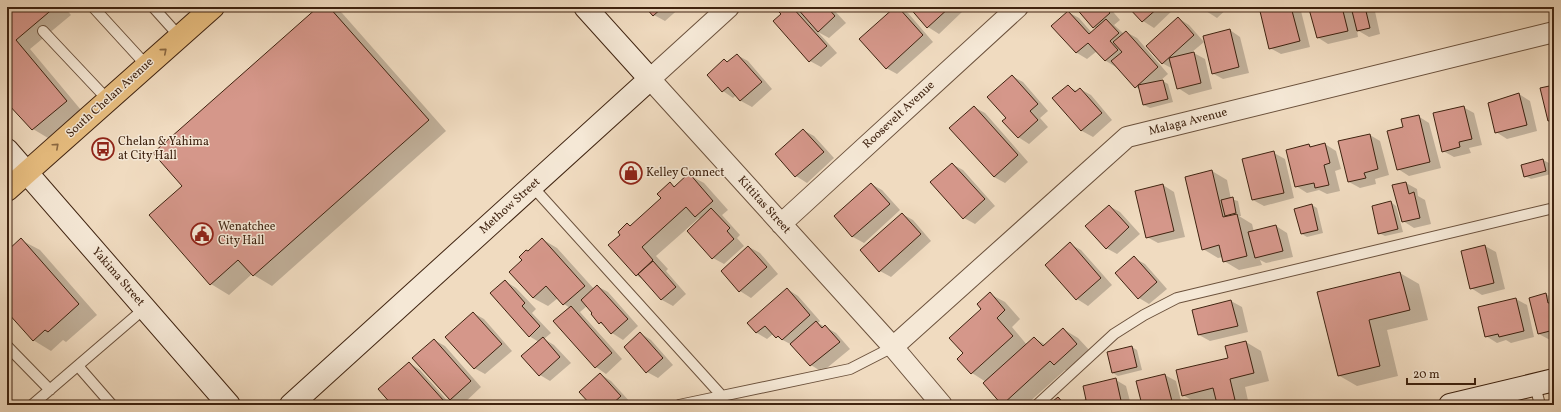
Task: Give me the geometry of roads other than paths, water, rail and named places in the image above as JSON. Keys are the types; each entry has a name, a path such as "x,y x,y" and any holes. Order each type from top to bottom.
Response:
{"main road":[{"name":"South Chelan Avenue","path":"7,190 213,7"}],"street":[{"name":"Kittitas Street","path":"585,7 893,347 942,405"},
{"name":"Methow Street","path":"291,405 729,7"},
{"name":"Roosevelt Avenue","path":"781,224 1018,7"},
{"name":"Malaga Avenue","path":"893,347 1126,137 1554,32"},
{"name":"Yakima Street","path":"7,150 228,405"},
{"path":"1450,405 1543,390"}],"lane":[{"path":"93,7 147,66"},
{"path":"153,7 180,37"},
{"path":"43,31 108,100"},
{"path":"532,186 722,396"},
{"path":"1037,405 1114,334 1144,315 1177,298 1554,208"},
{"path":"32,405 145,308"},
{"path":"7,346 50,390"},
{"path":"679,405 850,369 893,347"},
{"path":"78,366 112,405"}],"place":[{"name":"Chelan & Yahima at City Hall","path":"103,149"},
{"name":"Kelley Connect","path":"631,173"},
{"name":"Wenatchee City Hall","path":"202,234"}]}
